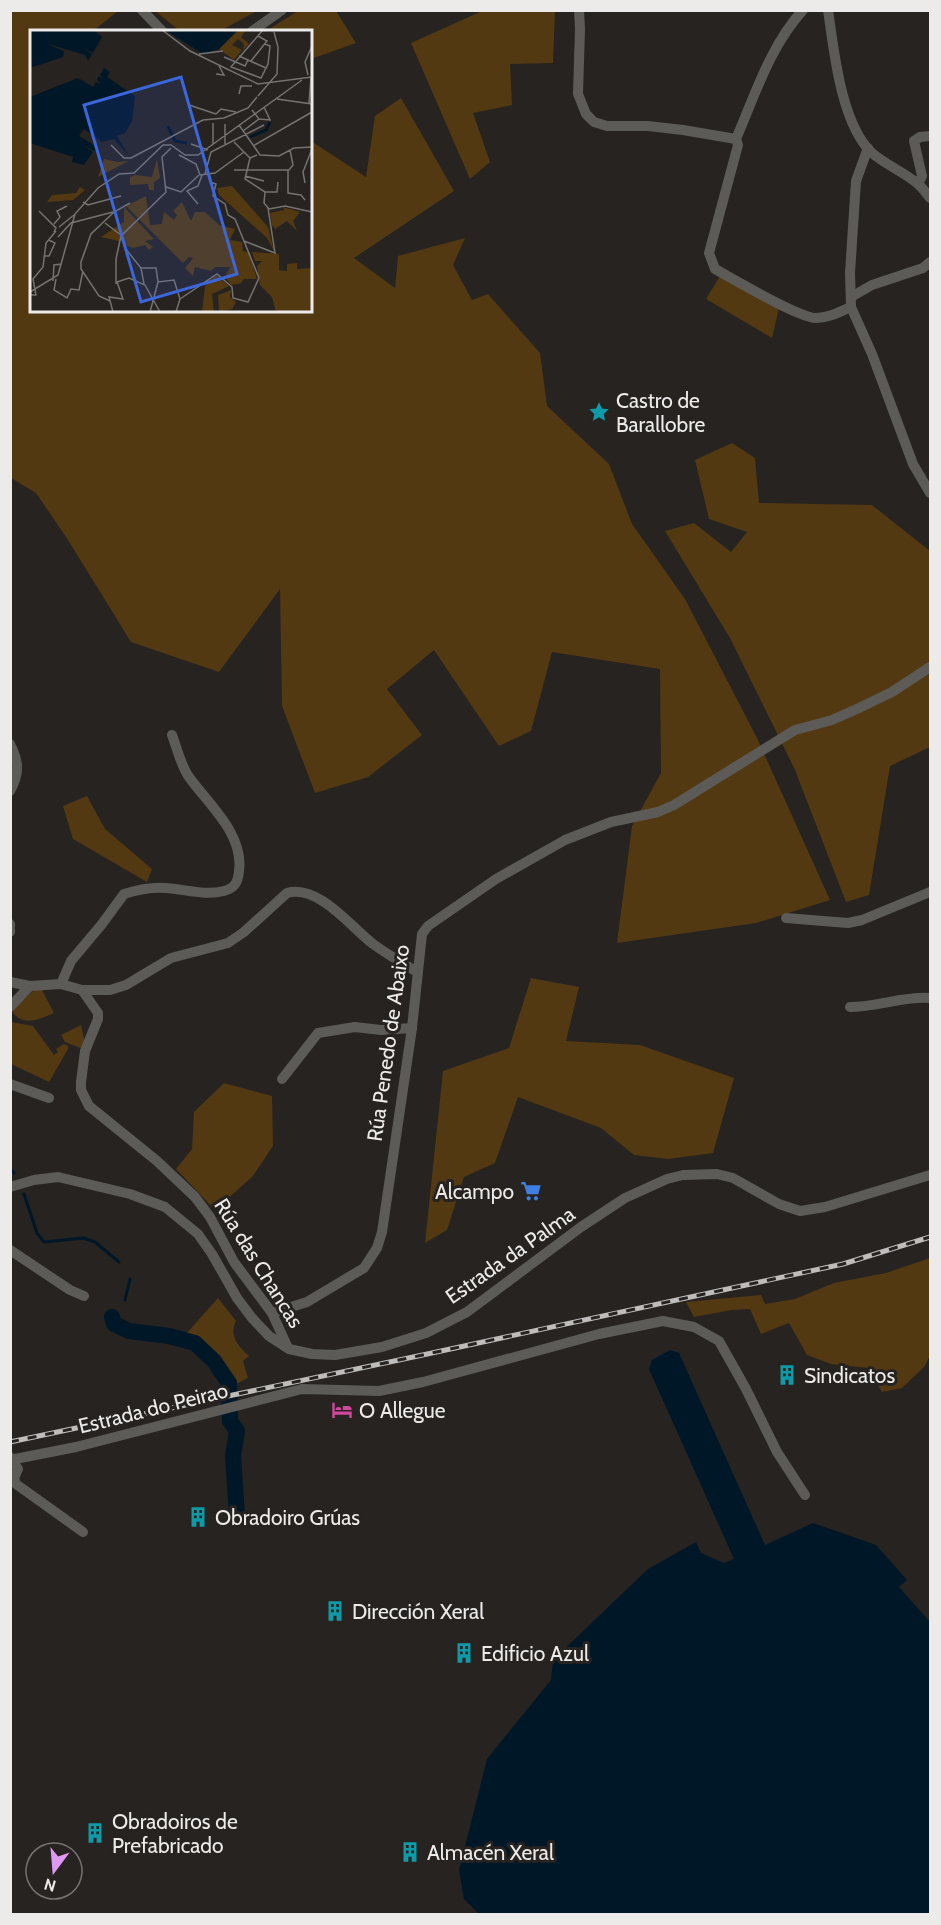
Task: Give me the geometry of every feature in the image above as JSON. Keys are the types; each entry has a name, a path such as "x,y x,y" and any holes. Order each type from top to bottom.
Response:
{"street":[{"path":"142,10 161,30"},
{"path":"254,30 282,10"},
{"path":"579,10 578,94 586,114 594,122 607,126 648,126 683,130 736,139"},
{"path":"803,10 777,44 736,139 738,145 709,253 715,269 792,310 813,318 828,317 872,285 923,268 930,262"},
{"path":"828,10 839,82 846,107 863,141 873,153 918,184 930,198"},
{"path":"918,184 922,176 914,141 920,137 930,136"},
{"path":"868,148 856,181 850,273 851,302 913,464 930,493"},
{"name":"Rúa Penedo de Abaixo","path":"272,1313 308,1302 357,1273 364,1268 377,1248 382,1232 412,1028 422,934 428,926 496,879 581,832 658,812 674,805 795,730 832,720 859,708 892,692 930,668"},
{"path":"61,984 71,961 124,894 138,890 165,888 191,892 224,891 234,888 238,881 240,856 237,844 232,833 188,776 172,735"},
{"path":"10,744 19,766 18,776 10,791"},
{"path":"10,982 30,986 61,984 82,990 110,990 126,985 171,958 228,943 244,932 287,893 294,891 305,893 341,913 372,943 417,972"},
{"path":"786,918 848,923 862,920 930,892"},
{"path":"10,924 10,932"},
{"path":"10,1007 30,986"},
{"name":"Rúa das Chancas","path":"82,990 98,1013 98,1019 85,1051 81,1082 81,1090 89,1106 157,1161 195,1197 210,1217 234,1262 272,1313 289,1349"},
{"path":"850,1007 866,1007 921,997 930,998"},
{"path":"282,1079 318,1033 355,1027 381,1030 412,1028"},
{"path":"10,1084 49,1098"},
{"name":"Estrada da Palma","path":"16,1186 46,1177 58,1177 130,1194 165,1207 198,1234 237,1298 269,1336 289,1349 312,1354 335,1355 382,1347 426,1333 467,1312 581,1227 625,1198 683,1174 717,1174 733,1178 789,1208 812,1210 930,1175"},
{"path":"10,1250 70,1290 84,1296"},
{"name":"Estrada do Peirao","path":"11,1459 76,1447 302,1389 379,1391 423,1382 588,1337 663,1321 694,1327 719,1341 777,1452 805,1495"},
{"path":"11,1459 18,1469 12,1487 83,1532"}],"shaded area":[{"path":"11,11 118,11 94,30 30,30 30,312 312,312 312,142 366,177 375,116 401,98 454,191 354,258 395,288 398,256 465,238 453,265 472,300 488,294 540,353 547,406 609,464 632,524 685,599 757,738 830,900 756,923 617,943 632,826 661,773 660,669 552,652 531,731 499,746 434,650 387,689 422,735 368,777 315,793 282,706 280,589 219,672 131,642 36,493 11,478"},
{"path":"155,11 257,11 222,30 179,30"},
{"path":"298,11 336,11 356,43 312,59 312,30 268,30"},
{"path":"482,11 555,11 553,63 510,64 512,105 473,113 490,162 470,179 411,43"},
{"path":"720,276 779,308 772,338 706,299"},
{"path":"732,443 755,458 759,503 872,505 930,551 930,747 890,766 869,895 846,902 795,770 730,638 665,531 694,523 731,552 747,532 709,519 695,460"},
{"path":"87,796 105,829 152,869 147,882 73,839 63,806"},
{"path":"531,978 579,987 566,1041 640,1045 734,1078 713,1153 668,1159 634,1155 601,1128 518,1097 495,1163 464,1177 447,1230 425,1243 443,1071 509,1048"},
{"path":"41,988 54,1013 28,1021 22,1020 13,1013 14,1009 33,991"},
{"path":"11,1022 33,1026 54,1055 58,1052 56,1049 64,1044 68,1046 49,1082 11,1064"},
{"path":"81,1025 85,1043 83,1049 65,1042 61,1035"},
{"path":"224,1083 272,1096 273,1146 253,1176 215,1210 176,1169 192,1149 194,1112"},
{"path":"930,1258 930,1356 924,1367 902,1388 882,1392 868,1368 831,1364 807,1355 789,1323 761,1334 750,1309 694,1317 686,1302 761,1295 765,1304 795,1299 834,1283 886,1273"},
{"path":"218,1298 236,1321 234,1336 249,1356 243,1361 248,1378 234,1385 213,1351 186,1334"}],"water":[{"path":"670,1350 679,1353 765,1545 813,1523 876,1545 907,1580 899,1587 930,1622 930,1914 479,1914 464,1899 459,1870 487,1759 551,1680 553,1660 648,1569 696,1542 701,1553 724,1563 734,1559 649,1369 652,1360"}],"waterway":[{"path":"10,1169 14,1173"},
{"path":"24,1194 37,1233 44,1242 83,1238 95,1242 119,1262"},
{"path":"125,1300 130,1279"},
{"path":"112,1317 114,1324 129,1331 169,1336 195,1343 214,1361 229,1383 230,1421 237,1431 233,1456 237,1515 241,1518"}],"railway":[{"path":"10,1442 843,1264 930,1237"}],"place":[{"name":"Castro de Barallobre","path":"599,412"},
{"name":"Alcampo","path":"531,1191"},
{"name":"Sindicatos","path":"787,1375"},
{"name":"O Allegue","path":"342,1410"},
{"name":"Obradoiro Grúas","path":"198,1517"},
{"name":"Dirección Xeral","path":"335,1611"},
{"name":"Edificio Azul","path":"464,1653"},
{"name":"Obradoiros de Prefabricado","path":"95,1833"},
{"name":"Almacén Xeral","path":"410,1852"}]}
